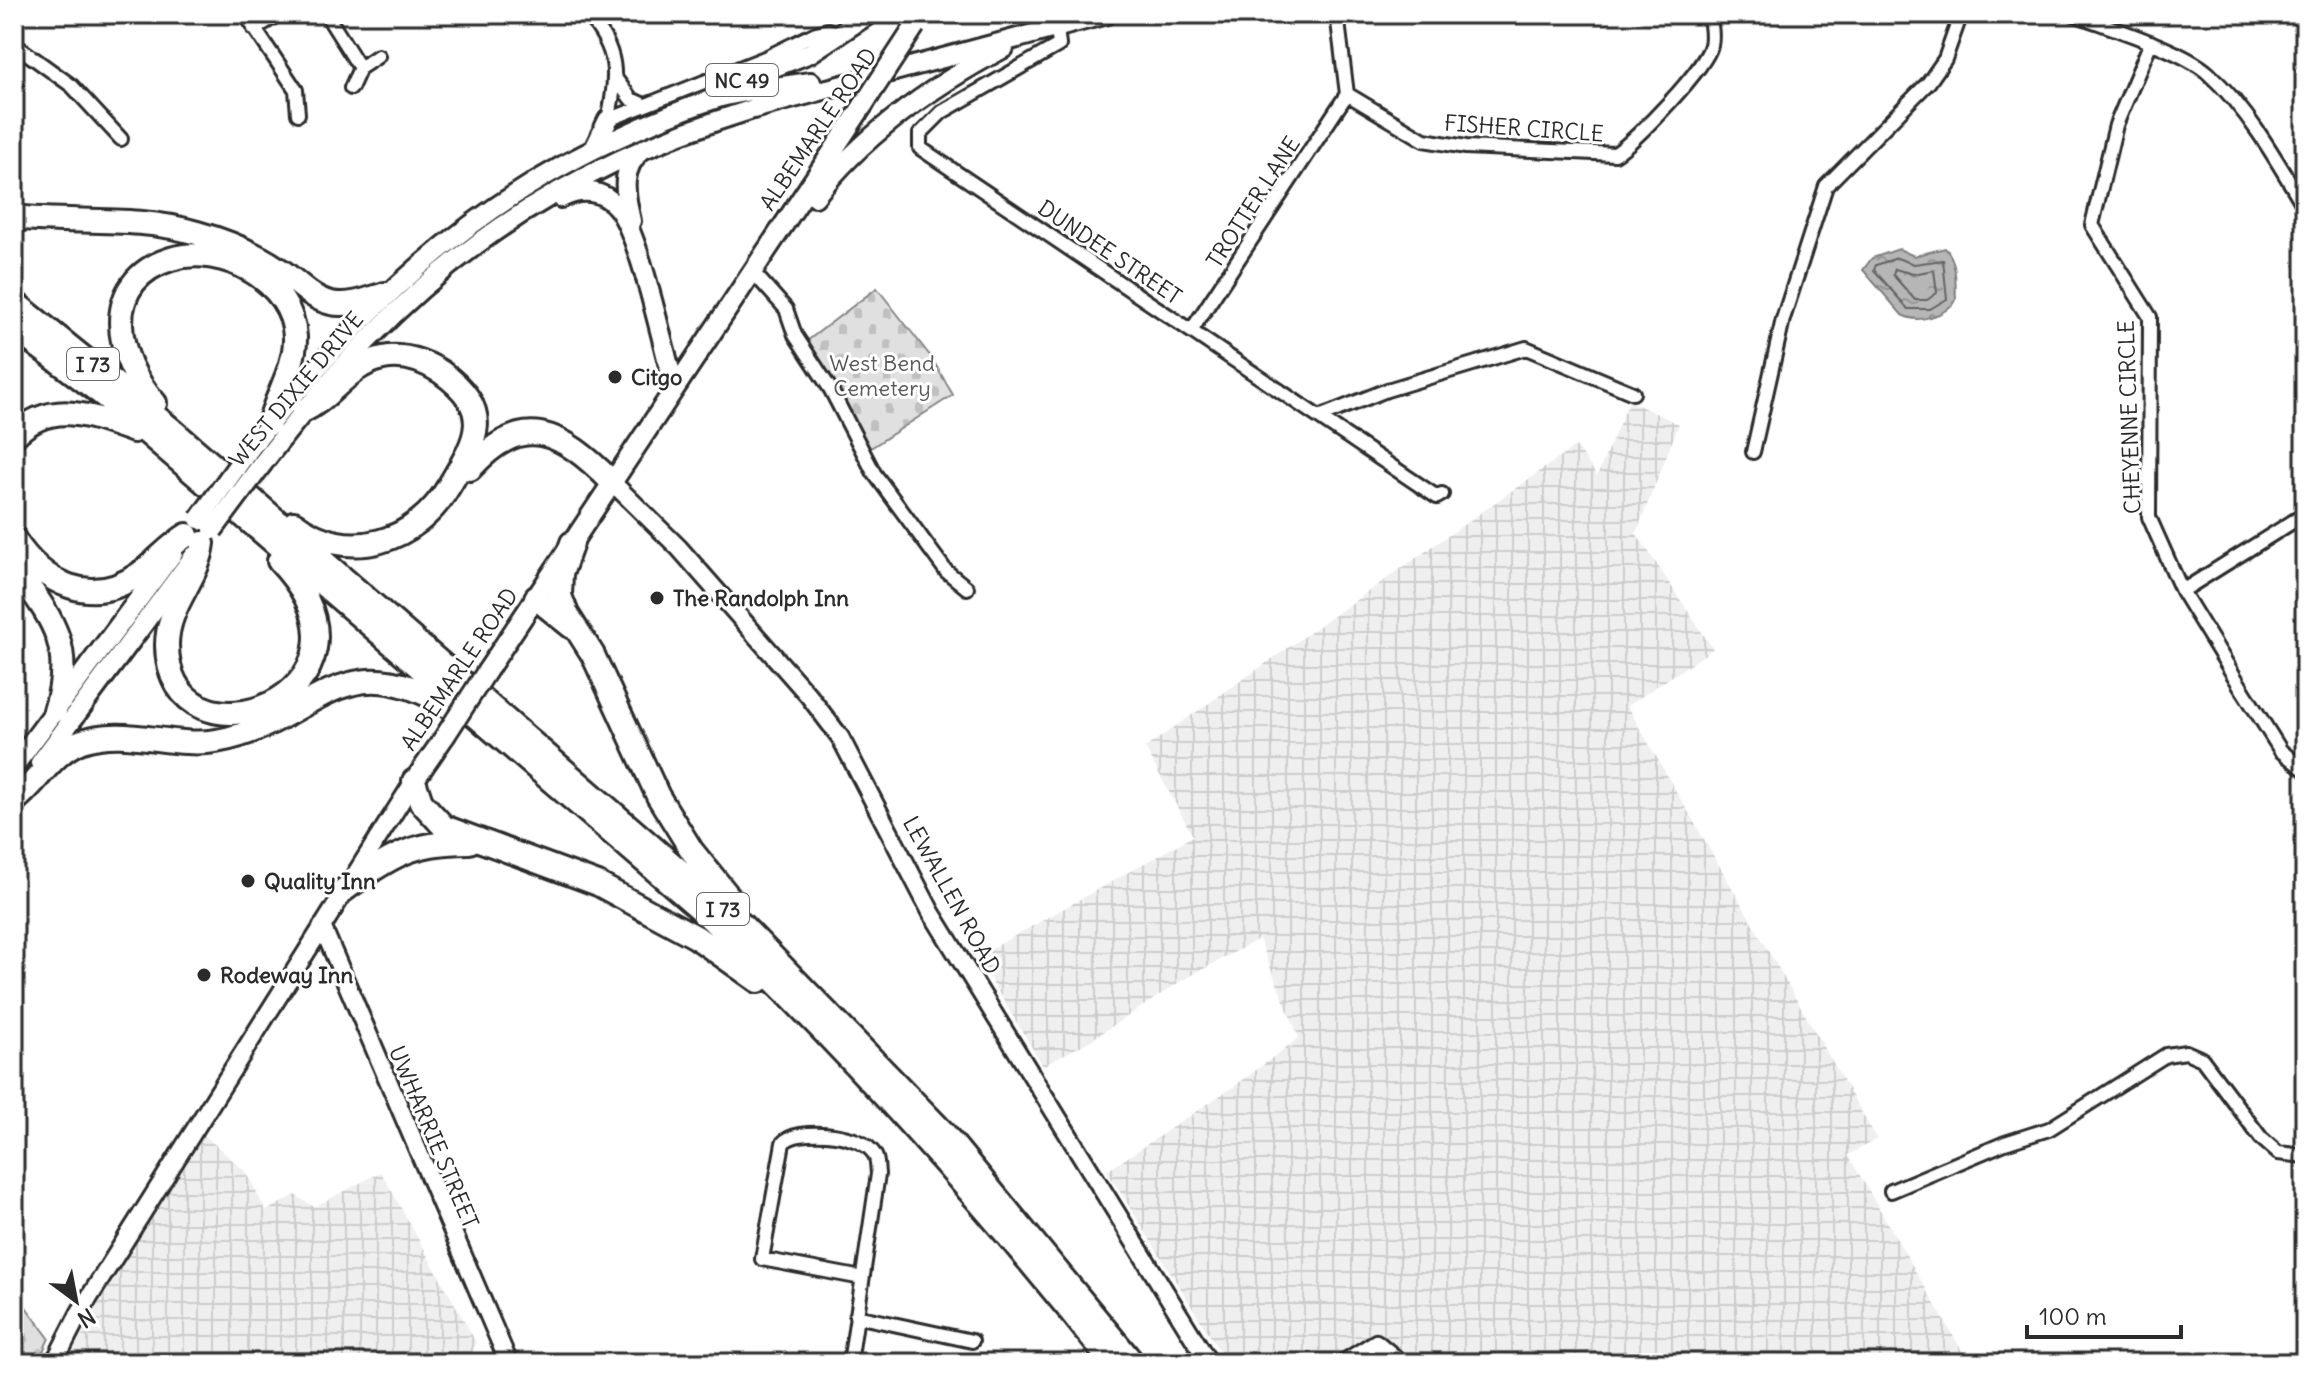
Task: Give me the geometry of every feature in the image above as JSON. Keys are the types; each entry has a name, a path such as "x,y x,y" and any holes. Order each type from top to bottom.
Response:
{"highway":[{"path":"14,217 120,220 169,226 229,243 263,260 312,296 331,303 358,302 385,294"},
{"path":"160,432 127,364 121,345 120,323 125,300 136,280 155,265 174,257 225,261 250,270 271,283 285,301 293,320 296,340 291,365 269,424"},
{"name":"I 73","path":"14,302 510,746 706,914 825,1032 985,1206 1112,1363"},
{"name":"I 73","path":"14,328 103,395 160,432"},
{"path":"303,411 320,403 348,374 377,359 407,358 438,370 466,398 477,426 471,453 446,494"},
{"path":"14,436 37,418 59,412 160,432"},
{"path":"200,532 201,561 172,614 167,643 170,665 179,684 202,705 233,714 259,711 284,698 299,683 311,659 314,634 309,607 297,584 250,534 252,512 328,541 366,546 402,534 495,443 522,432 553,438 612,482"},
{"name":"I 73","path":"252,512 611,808 741,924 943,1132 1133,1363"},
{"path":"14,539 48,576 70,588 93,592 137,576 200,532"},
{"path":"572,543 561,574 560,596 613,695 658,796 692,851 813,995"},
{"path":"14,566 60,636 63,671 55,711"},
{"path":"536,598 579,633"},
{"path":"14,799 29,790 56,757 82,741 108,736 196,742 225,739 262,725 324,692 366,680 392,681 420,690 454,709 491,740 510,746"},
{"path":"414,781 421,802 444,827 478,842 541,861 644,907 739,966 825,1032"},
{"path":"344,890 404,850 437,842 478,842"}],"main road":[{"name":"NC 49","path":"647,135 655,113 792,61 869,14"},
{"path":"798,90 1059,21 1107,14"},
{"name":"ALBEMARLE ROAD","path":"414,781 919,20"},
{"path":"779,232 799,216 827,181 882,129 955,77 1059,21"},
{"path":"798,90 1032,34"},
{"name":"WEST DIXIE DRIVE","path":"14,766 200,532 390,315 447,266 521,213 647,135 723,97 798,90"},
{"path":"595,147 608,120"},
{"path":"634,243 626,177 631,161 647,135"},
{"name":"WEST DIXIE DRIVE","path":"14,799 200,532 248,451 340,339 385,294 494,207 595,147 647,135"},
{"path":"521,213 543,208 574,192 591,191 606,197 619,208 634,243 674,385"}],"street":[{"path":"245,14 296,90 298,114"},
{"path":"254,29 279,14"},
{"path":"326,14 360,68"},
{"path":"587,14 610,46 614,77 608,120"},
{"path":"1337,14 1347,94"},
{"name":"FISHER CIRCLE","path":"1347,94 1424,140 1466,147 1615,154 1628,145 1707,55 1712,44 1709,14"},
{"path":"1753,452 1783,319 1826,186 1929,82 1945,59 1961,14"},
{"path":"2074,14 2151,42 2207,72 2257,133 2305,208"},
{"name":"DUNDEE STREET","path":"1059,21 1059,45 942,112 920,134 920,148 1437,497 1442,494"},
{"path":"608,120 767,57 816,33 828,30 841,33"},
{"name":"CHEYENNE CIRCLE","path":"2151,42 2116,125 2092,225 2150,317 2149,517 2182,591 2281,751 2305,770"},
{"path":"14,44 72,86 121,139"},
{"path":"351,88 360,68 378,56"},
{"path":"614,77 631,99 644,105"},
{"name":"TROTTER LANE","path":"1191,331 1347,94"},
{"path":"752,271 786,309 795,335 831,390 874,473 940,563 967,588"},
{"path":"1319,417 1387,390 1526,348 1633,393"},
{"name":"LEWALLEN ROAD","path":"612,482 679,548 809,696 840,737 931,912 1209,1363"},
{"path":"2182,591 2305,514"},
{"name":"ALBEMARLE ROAD","path":"54,1363 80,1312 414,781"},
{"name":"UWHARRIE STREET","path":"322,926 509,1363"},
{"path":"1891,1191 2049,1129 2166,1055 2186,1052 2202,1059 2261,1138 2278,1153 2305,1156"},
{"path":"850,1363 862,1278 877,1159 870,1148 857,1140 803,1132 789,1136 783,1143 762,1259 862,1278"},
{"path":"856,1316 972,1341"},
{"path":"1344,1363 1376,1343 1400,1363"}],"shaded area":[{"path":"1629,401 1679,424 1636,533 1713,649 1627,706 1877,1139 1848,1155 1969,1363 1227,1363 1107,1171 1236,1085 1299,1038 1259,939 1183,980 1091,1040 1043,1066 977,957 1193,836 1145,748 1576,446 1597,476"},
{"path":"202,1133 247,1173 266,1211 295,1195 314,1207 381,1172 476,1342 469,1363 67,1363 132,1242"}],"green space":[{"name":"West Bend Cemetery","path":"877,288 931,357 953,395 869,449 803,344"},
{"path":"14,1291 49,1338 38,1363 14,1363"}],"water":[{"path":"1945,248 1954,266 1956,300 1931,317 1916,319 1902,315 1863,270 1872,258 1899,249 1914,256"}],"place":[{"name":"Citgo","path":"615,377"},
{"name":"The Randolph Inn","path":"657,598"},
{"name":"Quality Inn","path":"248,881"},
{"name":"Rodeway Inn","path":"204,975"}]}
